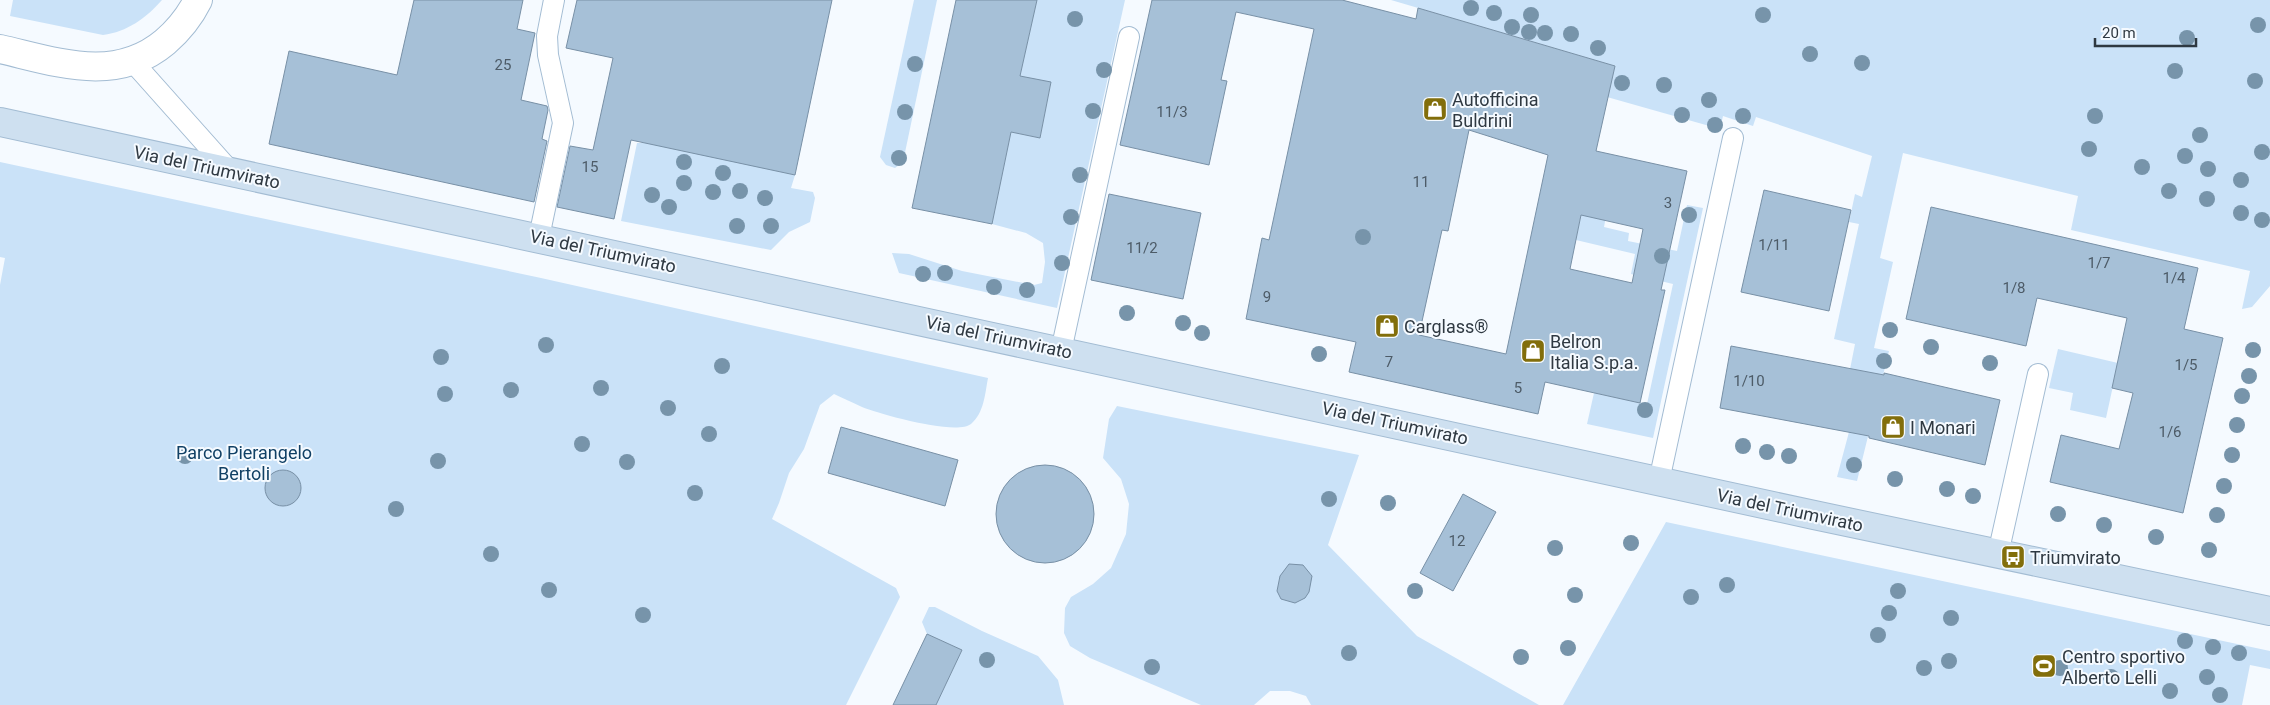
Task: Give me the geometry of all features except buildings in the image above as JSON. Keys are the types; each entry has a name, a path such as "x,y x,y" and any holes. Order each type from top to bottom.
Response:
{"main road":[{"name":"Via del Triumvirato","path":"0,122 539,237 1659,482 2270,611"}],"street":[{"path":"0,49 88,66 114,67 146,56 176,33 192,12 198,0"}],"lane":[{"path":"539,237 563,123 548,56 547,36 554,0"},
{"path":"1061,351 1129,37"},
{"path":"133,62 231,172"},
{"path":"1659,482 1733,138"},
{"path":"1998,554 2038,374"}],"green space":[{"path":"13,0 162,0 136,23 120,31 103,35 10,16"},
{"path":"914,0 937,0 903,162 895,168 886,165 880,157"},
{"path":"1037,0 1125,0 1057,308 899,273 892,253 909,254 962,271 1034,285 1042,283 1045,262 1043,243 1026,233 992,224 1011,132 1040,138 1051,83 1020,76"},
{"path":"1391,0 2270,0 2270,286 2252,307 2242,309 2250,271 2071,230 2078,196 1903,153 1880,258 1893,262 1874,348 1889,351 1857,481 1837,477 1849,432 1838,430 1855,344 1834,339 1859,224 1849,222 1855,194 1862,197 1872,156 1756,117 1753,126 1723,116 1720,129 1607,97 1615,66"},
{"path":"637,143 647,143 795,175 791,188 813,192 815,198 810,222 789,232 771,250 621,221"},
{"name":"Parco Pierangelo Bertoli","path":"0,162 541,278 988,378 983,403 979,414 971,424 963,427 950,427 918,423 885,414 862,407 834,394 820,405 804,449 789,473 772,519 896,588 900,597 846,705 0,705 0,285 5,258 0,257"},
{"path":"1687,205 1703,208 1653,438 1587,424 1594,393 1647,404 1673,284 1631,274 1635,254 1576,240 1582,211 1606,216 1604,227 1629,233 1628,241 1677,251"},
{"path":"2058,349 2118,363 2106,418 2070,410 2073,393 2049,388"},
{"path":"1117,406 1359,455 1328,545 1417,636 1539,705 1311,705 1306,696 1290,691 1270,691 1254,705 1201,705 1090,658 1070,646 1064,633 1065,608 1071,597 1093,584 1111,568 1126,534 1129,504 1121,479 1103,458 1109,419"},
{"path":"1666,522 2270,651 2270,669 2250,665 2242,705 1563,705"},
{"path":"929,607 935,607 1038,656 1058,680 1064,705 936,705 962,650 927,634 922,622"}],"place":[{"name":"Autofficina Buldrini","path":"1435,109"},
{"name":"Carglass®","path":"1387,326"},
{"name":"Belron Italia S.p.a.","path":"1533,351"},
{"name":"I Monari","path":"1893,427"},
{"name":"Triumvirato","path":"2013,557"},
{"name":"Centro sportivo Alberto Lelli","path":"2044,666"}]}
